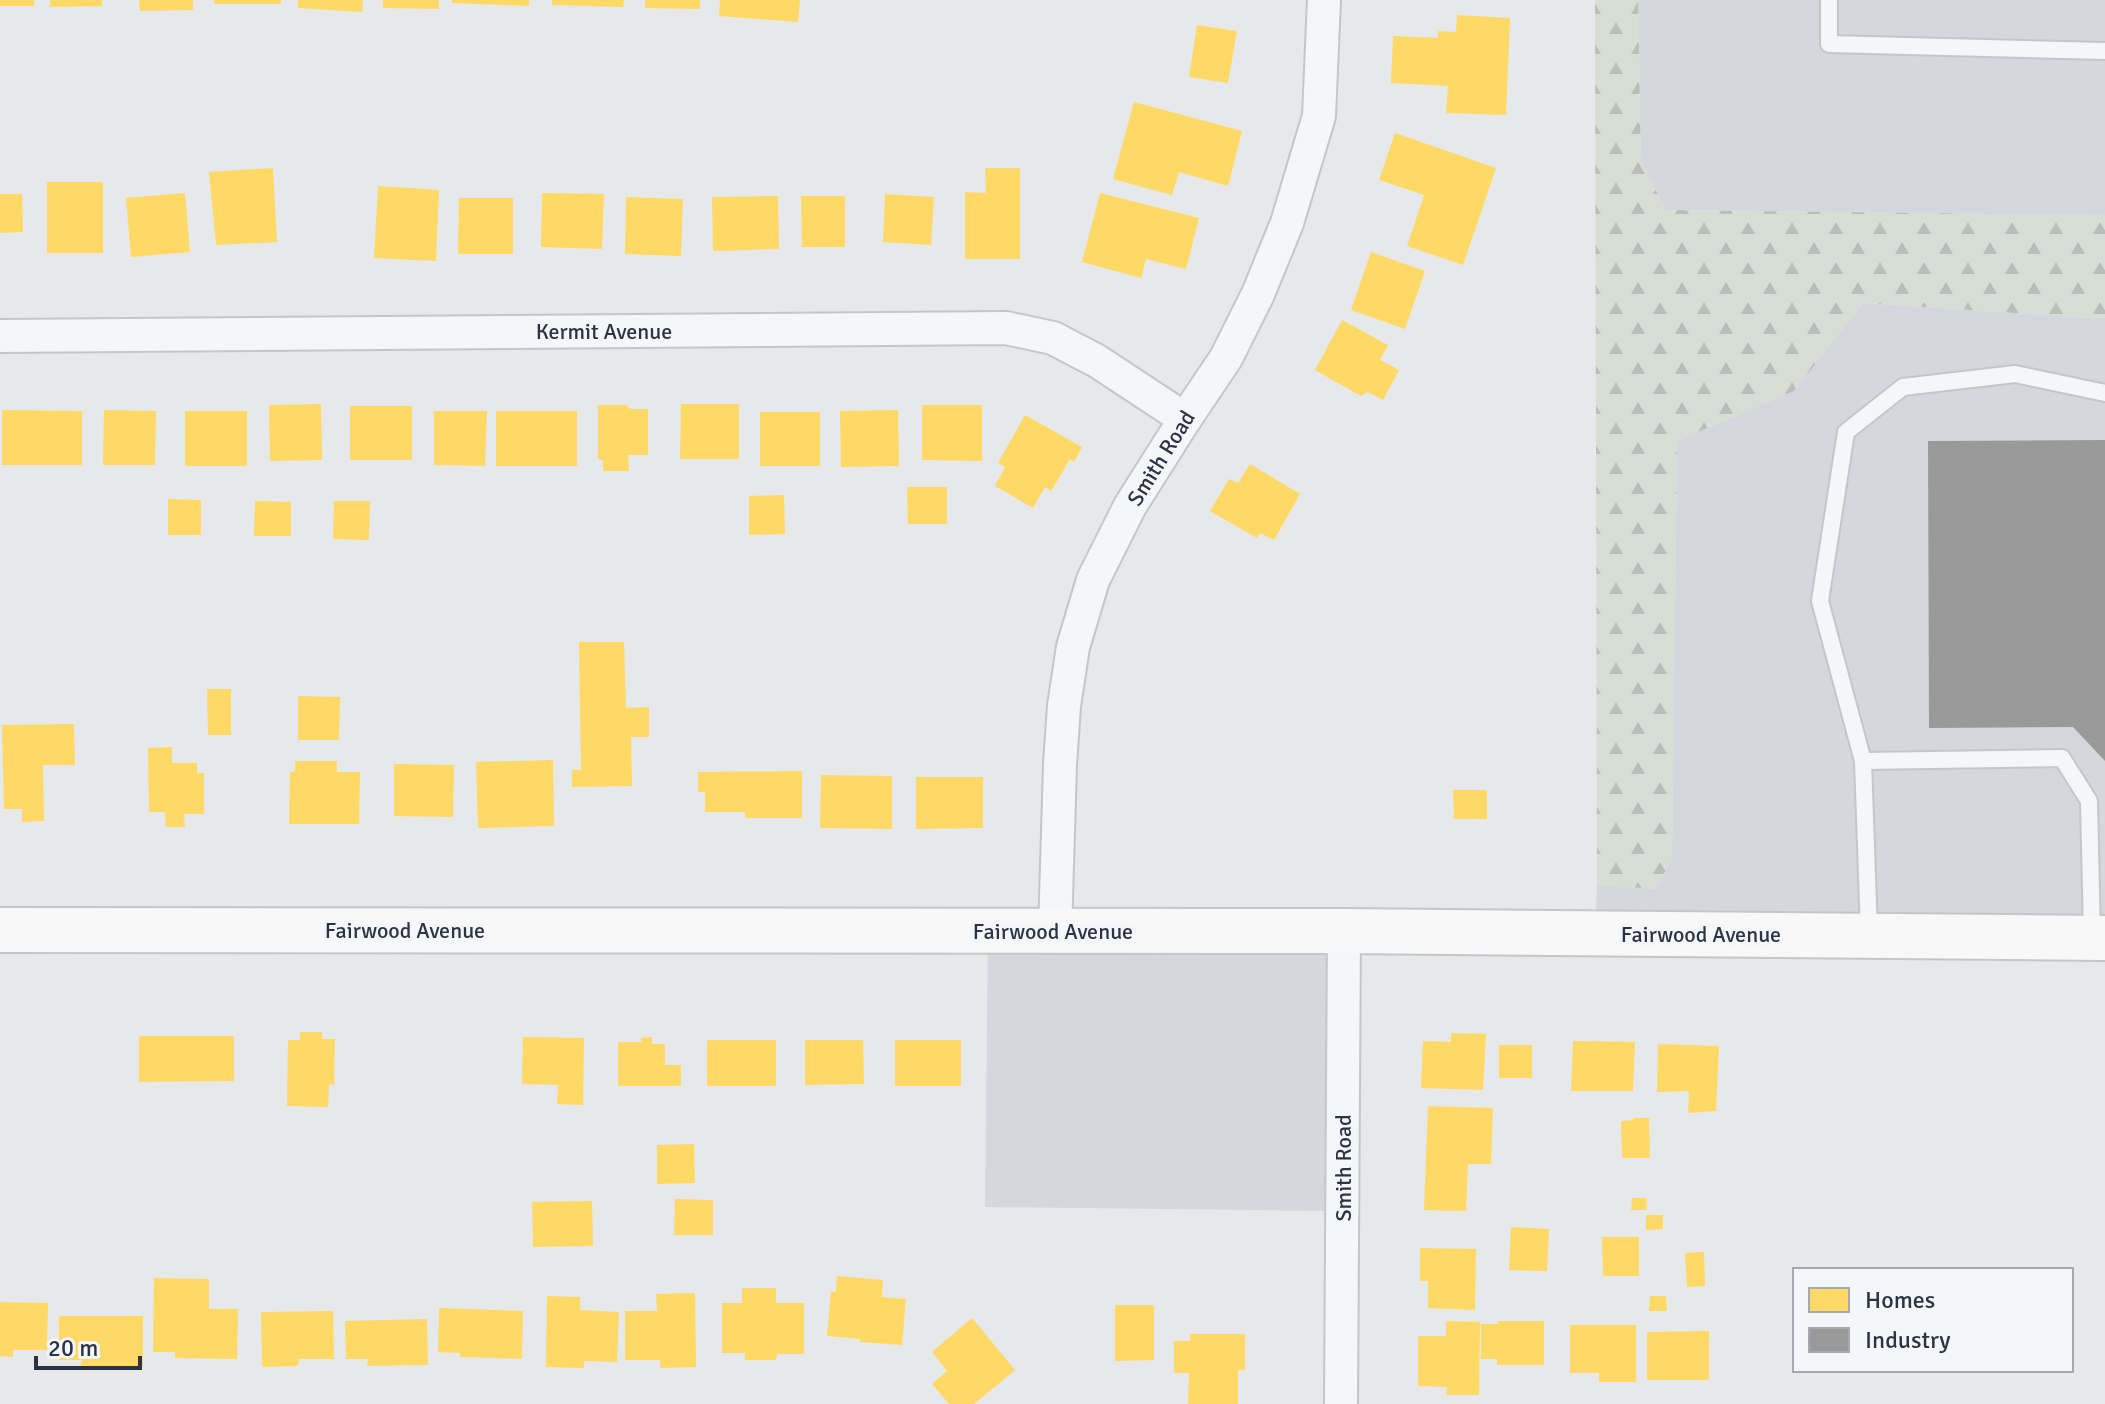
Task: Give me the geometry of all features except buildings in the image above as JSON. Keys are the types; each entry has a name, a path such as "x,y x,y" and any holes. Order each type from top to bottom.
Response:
{"street":[{"name":"Smith Road","path":"1055,932 1060,765 1064,706 1073,647 1093,580 1130,506 1226,358 1258,294 1287,223 1319,116 1324,0"},
{"name":"Kermit Avenue","path":"0,336 1006,328 1053,338 1097,361 1185,419"},
{"name":"Fairwood Avenue","path":"0,930 1344,931 2099,938"},
{"name":"Smith Road","path":"1341,1404 1344,931"}],"lane":[{"path":"1829,0 1829,44 2105,51"},
{"path":"1869,935 1863,761 1820,601 1846,432 1903,387 2015,374 2105,393"},
{"path":"1863,761 2062,758 2089,801 2099,938"}],"shaded area":[{"path":"1638,0 2105,0 2105,215 1666,210 1641,162"},
{"path":"1863,303 2105,319 2105,943 1595,939 1597,885 1656,889 1672,858 1677,441 1794,391"},
{"path":"988,934 1333,937 1331,1211 985,1207"}],"green space":[{"path":"1595,0 1638,0 1641,162 1666,210 2105,215 2105,319 1864,303 1794,391 1677,441 1672,858 1656,889 1597,885"}]}
